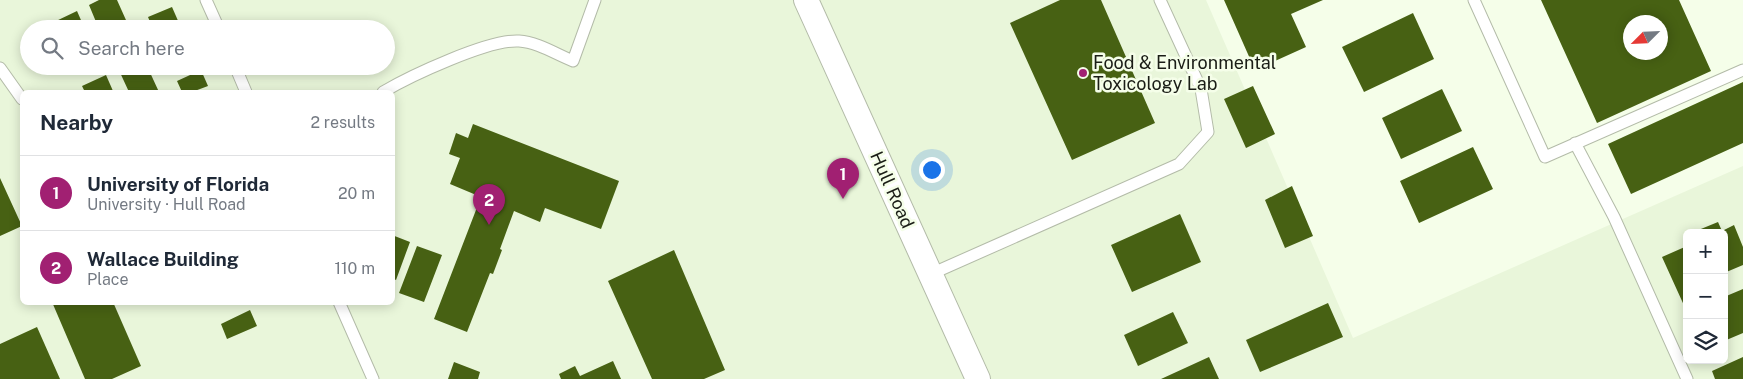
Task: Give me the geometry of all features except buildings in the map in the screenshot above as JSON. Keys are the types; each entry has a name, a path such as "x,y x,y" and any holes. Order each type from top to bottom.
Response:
{"street":[{"name":"Hull Road","path":"806,0 978,379"}],"lane":[{"path":"206,0 215,20"},
{"path":"387,90 427,70 502,42 519,41 532,44 573,61 595,0"},
{"path":"931,274 1179,164 1208,132 1201,89 1160,0"},
{"path":"1474,0 1545,157 1743,70"},
{"path":"0,68 20,96"},
{"path":"239,75 245,90"},
{"path":"1575,143 1614,217 1687,379"},
{"path":"340,305 373,379"}],"shaded area":[{"path":"0,0 1206,0 1353,338 1743,166 1743,379 0,379"}],"place":[{"name":"Food & Environmental Toxicology Lab","path":"1083,73"},
{"name":"University of Florida","path":"843,199"},
{"name":"Wallace Building","path":"489,225"}]}
